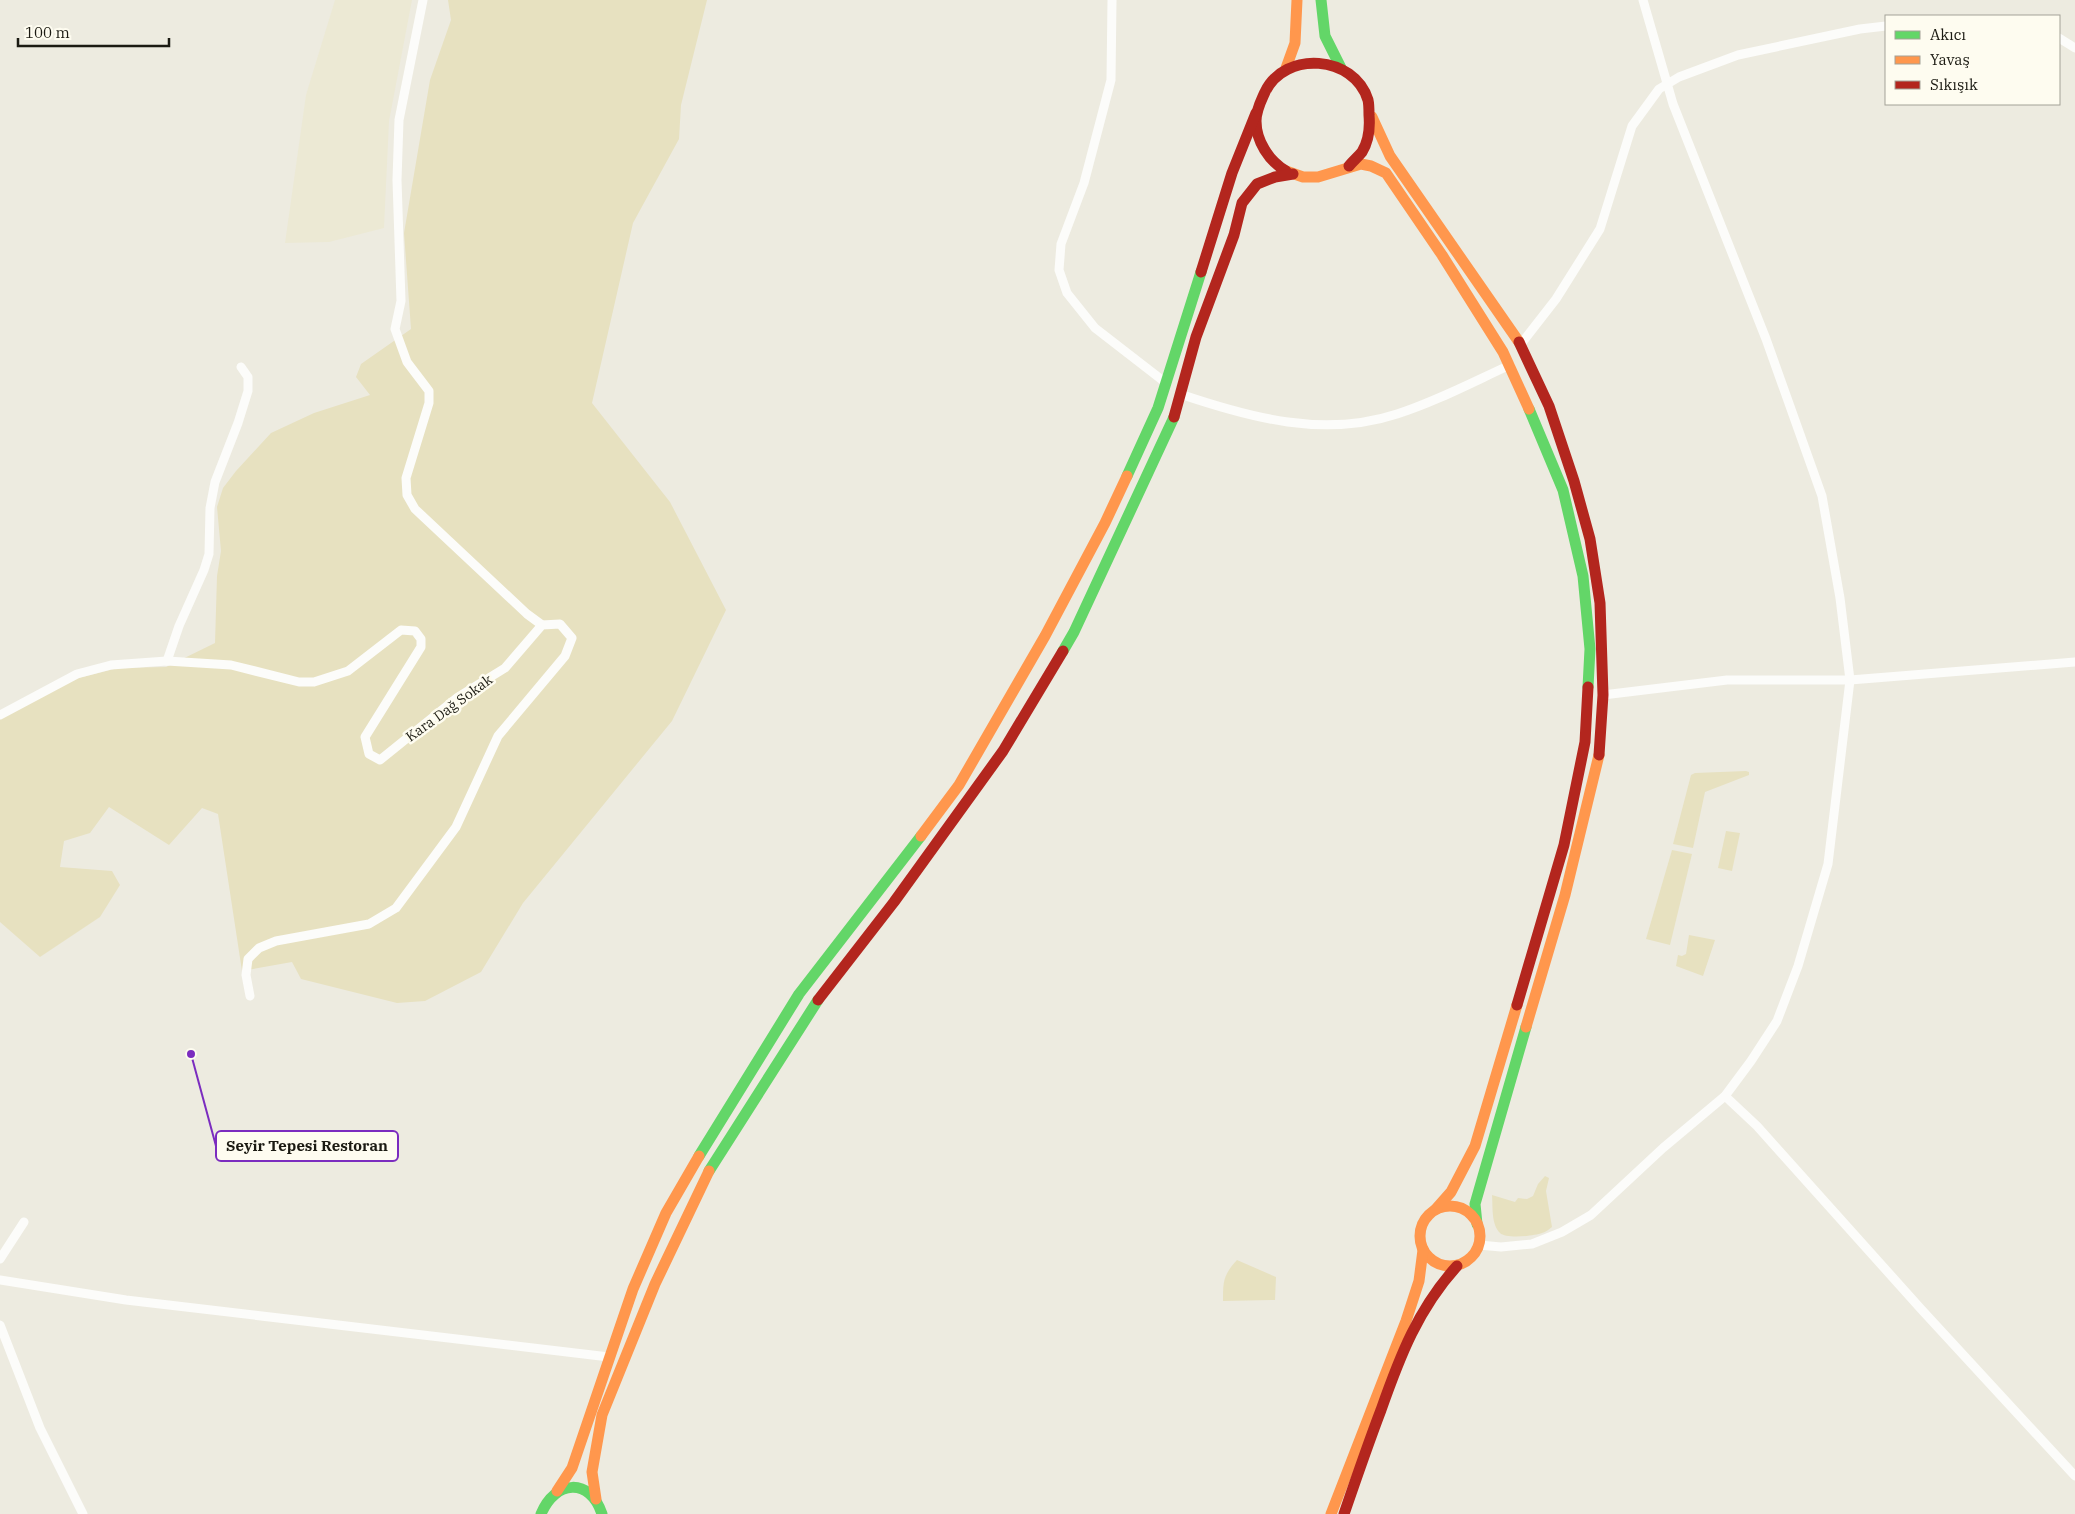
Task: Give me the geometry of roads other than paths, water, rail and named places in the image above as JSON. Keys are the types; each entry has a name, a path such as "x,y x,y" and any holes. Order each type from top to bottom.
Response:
{"street":[{"path":"250,996 246,975 248,959 259,948 276,941 369,924 396,908 456,827 498,736 565,656 572,638 560,624 542,625 527,614 415,509 407,495 406,478 429,403 429,391 407,362 395,329 401,301 397,149 400,120 423,0"},
{"path":"1112,0 1111,80 1084,183 1060,244 1058,270 1067,293 1095,328 1166,383"},
{"path":"1286,68 1294,43 1298,0"},
{"path":"1320,0 1325,36 1341,68"},
{"path":"1479,1245 1501,1247 1532,1244 1562,1232 1591,1216 1663,1148 1725,1096 1777,1021 1798,966 1828,864 1850,680 1840,598 1822,496 1766,339 1666,84 1643,0"},
{"path":"1522,344 1556,299 1600,230 1632,126 1659,89 1679,77 1738,55 1860,29 1885,26"},
{"path":"2060,39 2075,48"},
{"path":"541,1514 543,1506 549,1497 557,1491 572,1468 633,1289 666,1212 716,1127 799,994 888,881 958,785 1045,636 1105,523 1158,408 1232,172 1256,113 1261,95 1271,80 1286,68 1304,62 1323,62 1341,68 1356,80 1366,96 1371,114 1390,156 1522,344 1549,406 1574,481 1590,539 1600,603 1604,695 1601,747 1582,829 1535,1002 1475,1204 1480,1234 1479,1245 1470,1258 1457,1266 1440,1284 1421,1311 1399,1360 1344,1514"},
{"path":"1256,113 1257,132 1264,150 1277,164 1294,174 1312,178 1332,175 1349,166 1361,164 1373,166 1386,173 1442,256 1510,365 1562,490 1583,576 1590,649 1585,742 1564,845 1475,1146 1451,1192 1428,1215 1420,1231 1420,1241 1428,1258 1437,1264 1457,1266"},
{"path":"1349,166 1362,152 1370,134 1371,114"},
{"path":"602,1514 596,1499 592,1472 602,1415 655,1284 707,1174 822,994 894,902 1008,742 1074,632 1174,418 1196,337 1234,235 1242,203 1257,184 1275,177 1294,174"},
{"path":"1180,394 1223,409 1273,421 1316,426 1359,424 1397,414 1510,365"},
{"path":"167,661 178,626 204,570 209,554 210,508 215,482 238,423 248,391 248,377 241,367"},
{"name":"Kara Dağ Sokak","path":"0,715 76,674 111,665 167,661 231,665 299,682 314,682 348,671 401,630 415,631 421,639 421,647 365,736 369,754 380,760 458,698 505,668 542,625"},
{"path":"1604,695 1728,680 1850,680 2075,662"},
{"path":"1725,1096 1757,1126 1921,1309 2075,1476"},
{"path":"1436,1209 1445,1206 1455,1206 1472,1216 1477,1224"},
{"path":"0,1259 24,1222"},
{"path":"1331,1514 1406,1321 1419,1281 1423,1250"},
{"path":"0,1280 126,1300 389,1330 609,1358"},
{"path":"0,1325 40,1428 84,1514"},
{"path":"557,1491 578,1488 588,1492 596,1499"}],"place":[{"name":"Seyir Tepesi Restoran","path":"191,1054"}]}
